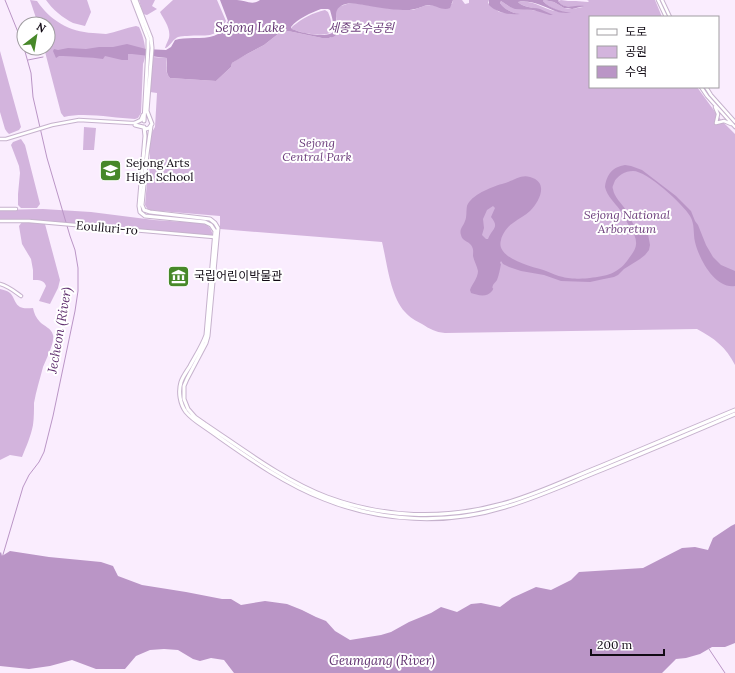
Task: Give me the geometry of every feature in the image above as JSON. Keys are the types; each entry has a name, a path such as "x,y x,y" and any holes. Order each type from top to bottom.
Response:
{"main road":[{"path":"133,0 151,38 142,118 134,124"},
{"path":"136,0 142,19"},
{"path":"149,58 147,111 151,123 146,152 142,205 144,210 150,212 210,218 218,228 208,336 206,343 186,378 182,393"},
{"path":"145,97 144,121 142,123 146,133 139,206 140,212 145,216 205,222 211,225 214,231 206,335 181,383 184,399 194,418 288,483 325,500 346,507 380,515 402,518 462,516 504,507 525,500 570,483 735,414"},
{"path":"134,124 150,120"},
{"path":"134,124 146,129 150,127"},
{"path":"134,124 142,130 145,138"},
{"path":"204,425 290,480 326,497 347,504 381,512 428,515 462,513 503,504 524,497 735,410"}],"street":[{"path":"658,0 666,16"},
{"path":"662,0 670,16"},
{"path":"702,88 734,126"},
{"path":"707,88 735,122"},
{"path":"714,103 718,114 716,123 724,121 734,126"},
{"path":"0,139 6,139 36,129 79,120 134,124"},
{"path":"0,210 16,209"},
{"name":"Eoulluri-ro","path":"0,220 95,226 214,237"},
{"path":"0,284 13,290 21,296"}],"green space":[{"path":"30,0 37,1 50,16 35,16"},
{"path":"46,0 87,0 91,12 85,26 65,19"},
{"path":"139,0 155,0 152,6 157,9 147,15 143,14"},
{"path":"173,0 217,0 226,21 214,34 179,37 165,48 169,38 169,31 160,12"},
{"path":"453,0 462,0 465,4 469,3 469,0 489,0 488,3 499,12 517,14 505,9 500,3 501,1 510,7 539,11 518,2 529,2 550,10 568,13 552,8 543,1 554,2 564,8 572,9 583,7 566,6 558,1 588,2 589,1 587,0 655,0 662,16 589,16 589,88 698,88 721,120 735,134 735,365 724,348 697,329 438,332 413,319 400,305 392,288 382,242 220,229 220,216 148,210 145,205 147,182 149,178 149,151 152,132 155,127 157,93 150,92 153,57 167,58 166,66 168,76 170,78 216,81 231,67 232,63 264,45 278,34 288,31 322,38 331,38 337,23 336,10 338,7 347,4 354,3 393,9 413,10 424,6 452,4"},
{"name":"세종호수공원","path":"325,10 328,12 331,20 330,33 322,35 311,34 292,29 293,26 304,18"},
{"path":"56,20 76,30 106,34 136,26 139,27 144,40 145,55 143,64 141,113 138,118 90,115 64,117 61,113 46,56 56,56"},
{"path":"0,51 21,127 19,130 9,134 5,129 0,112"},
{"path":"84,127 96,128 94,150 83,150"},
{"path":"21,139 25,145 40,204 37,208 21,208 18,205 20,173 11,145 13,142"},
{"path":"43,209 91,212 154,220 200,223 209,227 213,236 44,221 0,220 0,210"},
{"path":"22,222 45,224 60,280 58,288 50,304 39,301 46,286 43,281 33,280 31,259 22,244 19,226"},
{"path":"0,289 9,292 17,305 20,307 33,308 37,319 51,331 53,335 53,342 43,367 34,403 34,420 32,429 22,457 10,455 0,460"}],"water":[{"name":"Sejong Lake","path":"220,0 240,0 254,3 260,0 453,0 450,8 445,9 426,5 412,10 398,10 357,4 346,4 339,7 336,12 338,30 336,34 331,37 322,38 288,31 278,34 264,45 232,63 231,67 216,81 170,78 167,71 167,58 132,54 128,54 128,60 105,56 103,59 63,56 56,58 55,56 56,50 113,47 127,44 146,49 166,50 171,47 175,40 183,38 210,37 218,34 228,21","holes":["321,9 330,10 333,22 332,33 318,35 292,29 291,27 305,16"]},
{"path":"489,0 544,0 543,1 546,4 552,8 571,13 559,12 528,2 518,2 528,7 540,9 553,15 533,10 515,9 501,1 500,3 506,9 520,14 507,14 492,8 489,5"},
{"path":"544,0 559,0 558,1 561,4 567,6 584,6 572,9 564,8 554,2"},
{"path":"625,165 642,170 676,196 691,211 713,257 721,265 735,271 735,286 728,286 721,283 709,272 697,249 692,219 673,196 647,176 633,171 626,172 619,176 615,180 613,188 615,195 626,210 636,229 648,234 650,245 649,250 640,259 614,277 590,282 561,281 544,275 521,271 509,267 501,261 497,281 493,285 492,291 487,295 471,293 470,290 478,271 473,258 472,246 463,239 461,233 466,219 467,206 473,198 482,192 492,187 526,176 536,179 541,187 541,192 534,207 511,224 504,233 501,240 501,247 509,257 559,276 569,278 584,279 601,276 611,274 619,269 627,261 636,247 636,239 605,187 606,180 610,173","holes":["493,206 495,208 491,217 495,226 488,239 486,239 482,235 484,228 483,219 487,210"]},
{"name":"Geumgang (River)","path":"735,524 735,643 725,647 712,647 700,654 676,659 662,673 234,673 224,660 211,658 200,661 193,659 178,650 164,649 150,650 136,656 125,669 96,669 72,660 50,666 29,669 0,666 1,552 2,556 10,551 49,557 101,562 113,566 118,576 142,585 222,599 231,599 241,605 265,601 287,604 326,621 335,631 350,640 391,632 441,607 457,612 471,604 481,603 500,607 512,598 536,587 551,590 571,580 579,572 643,568 682,548 695,547 708,550 713,538"}],"waterway":[{"name":"Jecheon (River)","path":"5,0 16,27"},
{"name":"Jecheon (River)","path":"2,558 23,487 44,452 53,416 78,291 78,268 75,250 47,158 33,97 31,73 26,56"},
{"path":"28,60 43,57"},
{"path":"709,649 725,673"}],"place":[{"name":"Sejong Arts High School","path":"110,170"},
{"name":"국립어린이박물관","path":"179,276"}],"park label":[{"name":"Sejong Central Park","path":"317,150"},
{"name":"Sejong National Arboretum","path":"627,222"}]}
